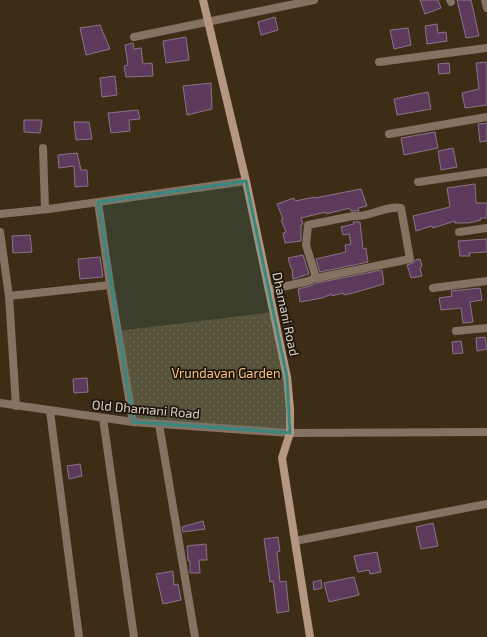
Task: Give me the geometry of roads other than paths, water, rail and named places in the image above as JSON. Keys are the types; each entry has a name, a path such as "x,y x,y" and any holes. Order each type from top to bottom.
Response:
{"main road":[{"name":"Dhamani Road","path":"203,0 246,181 287,378 290,408 290,433 282,458 310,637"}],"street":[{"path":"134,37 314,0"},
{"path":"485,0 487,8"},
{"path":"379,62 487,48"},
{"path":"389,134 487,117"},
{"path":"43,148 45,209"},
{"path":"418,182 487,172"},
{"path":"0,214 246,181"},
{"path":"98,202 133,422"},
{"path":"269,290 309,282 316,278 306,245 308,225 360,216 394,207 401,208 410,258 316,278"},
{"path":"459,232 487,228"},
{"path":"0,232 9,296 16,406"},
{"path":"433,288 487,282"},
{"path":"9,296 110,285"},
{"path":"456,331 487,328"},
{"name":"Old Dhamani Road","path":"0,403 133,422 290,433 487,432"},
{"path":"50,411 79,637"},
{"path":"103,418 134,637"},
{"path":"159,424 195,637"},
{"path":"295,541 487,504"}],"park label":[{"name":"Vrundavan Garden","path":"226,373"}]}
